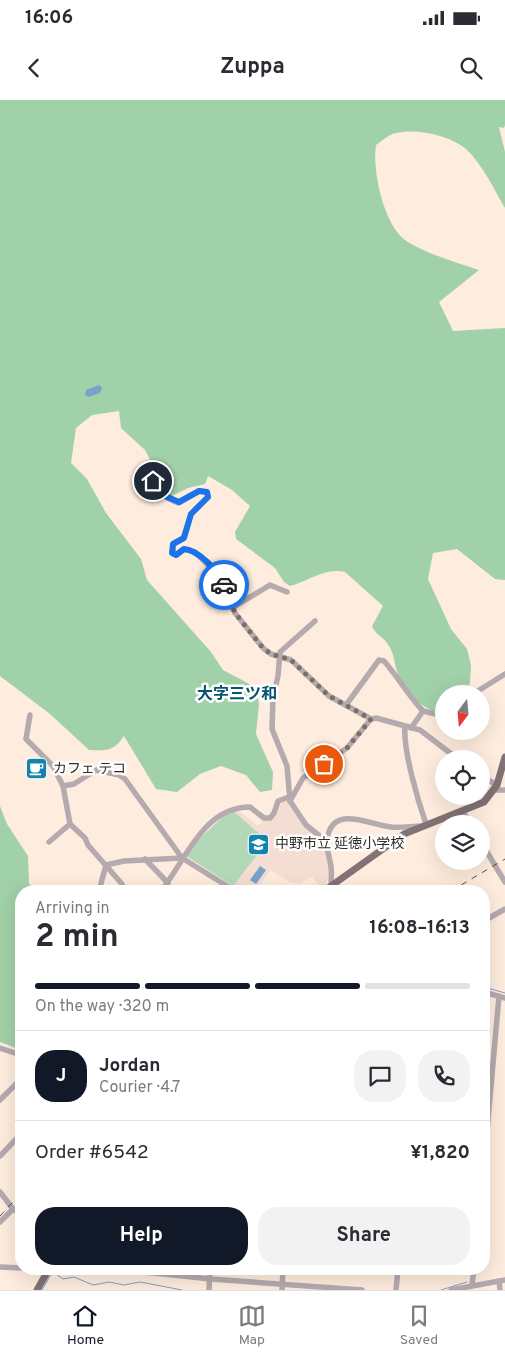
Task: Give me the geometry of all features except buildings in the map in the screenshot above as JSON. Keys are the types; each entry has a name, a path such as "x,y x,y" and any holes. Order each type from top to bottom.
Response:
{"main road":[{"path":"332,885 393,841 424,825 484,802 496,787 505,757"},
{"path":"37,1290 46,1275"}],"street":[{"path":"151,476 160,491 172,501 179,502 199,491 207,492 208,497 191,514 184,538 173,544 172,553 176,555 184,549 195,552 223,582 232,608 251,636 267,651 299,665 329,696 371,719 376,718 420,730 446,750"},
{"path":"232,608 270,585 287,592"},
{"path":"315,621 280,652 278,676 272,698 272,729 287,766 290,799 306,825 327,842"},
{"path":"346,705 379,660 384,661 402,687 423,711 435,714"},
{"path":"487,685 505,674"},
{"path":"331,885 331,868 327,842 329,831 334,824 343,818 352,818 392,827 424,825 404,739 408,727 423,711"},
{"path":"30,715 26,739 54,766 63,786 70,824 122,885"},
{"path":"145,860 168,883 182,858 198,836 228,810 250,807 264,818 270,818 278,801 290,799 303,778 347,748 371,719"},
{"path":"63,786 74,784 96,770 119,775 125,779 182,858 225,885"},
{"path":"490,783 505,790"},
{"path":"463,811 465,815"},
{"path":"49,842 70,824"},
{"path":"490,857 505,882"},
{"path":"106,866 145,860 182,858"},
{"path":"101,885 106,866"},
{"path":"490,918 505,909"},
{"path":"490,1109 502,997"},
{"path":"0,1048 15,1053"},
{"path":"0,1100 15,1084"},
{"path":"0,1156 15,1140"},
{"path":"0,1192 13,1209 0,1222"},
{"path":"0,1267 15,1268"},
{"path":"175,1275 282,1287 362,1290"},
{"path":"209,1290 211,1275"},
{"path":"396,1290 397,1275"},
{"path":"472,1285 473,1275"},
{"path":"450,1290 502,1280 500,1290"}],"shaded area":[{"name":"中野市立 延徳小学校","path":"284,800 289,802 304,826 321,841 325,848 330,871 326,885 318,885 313,876 300,884 289,882 271,870 260,885 232,885 186,856 218,821 238,810 258,826"}],"green space":[{"path":"0,100 505,100 505,125 504,128 499,127 505,152 505,208 472,155 459,144 442,136 413,131 396,133 376,145 375,156 378,183 386,212 392,225 400,235 408,242 425,251 479,270 439,302 453,331 505,328 505,580 495,579 457,549 433,553 428,579 451,629 467,649 471,665 469,685 435,685 435,712 421,705 404,686 397,672 389,646 372,626 383,606 345,572 331,571 290,586 284,582 275,568 236,539 235,532 250,506 232,490 208,476 205,484 188,488 170,497 145,450 121,428 119,411 92,415 76,428 71,463 87,479 106,513 141,559 147,580 211,652 223,670 257,688 259,705 256,734 273,772 272,790 260,792 246,775 221,766 200,774 177,792 156,789 124,736 117,745 110,749 89,750 50,714 0,676"},
{"path":"0,806 7,824 28,856 30,885 15,885 15,1048 0,1042"},
{"path":"233,811 268,841 234,885 186,856 200,838 228,812"}],"water":[{"path":"99,385 102,388 100,393 88,397 85,395 86,390"},
{"path":"260,866 266,870 256,884 250,880"}],"waterway":[{"path":"490,989 505,993"},
{"path":"42,1290 51,1275"},
{"path":"58,1275 63,1279 74,1277 93,1285 109,1282 124,1285 140,1282 182,1290"},
{"path":"441,1290 467,1282"}],"railway":[{"path":"461,885 505,859"},
{"path":"0,1216 15,1200"}],"way so far":[{"path":"224,585 235,613 251,636 263,648 271,654 291,660 299,665 329,696 371,719 359,736 347,748 324,764"}],"place":[{"name":"カフェ テコ","path":"37,769"},
{"name":"中野市立 延徳小学校","path":"259,844"}],"district":[{"name":"大字三ツ和","path":"237,695"}],"route":[{"path":"153,481 160,491 172,501 179,502 199,491 207,492 208,497 188,519 184,538 173,544 172,553 176,555 184,549 195,552 219,576 224,585"}]}
